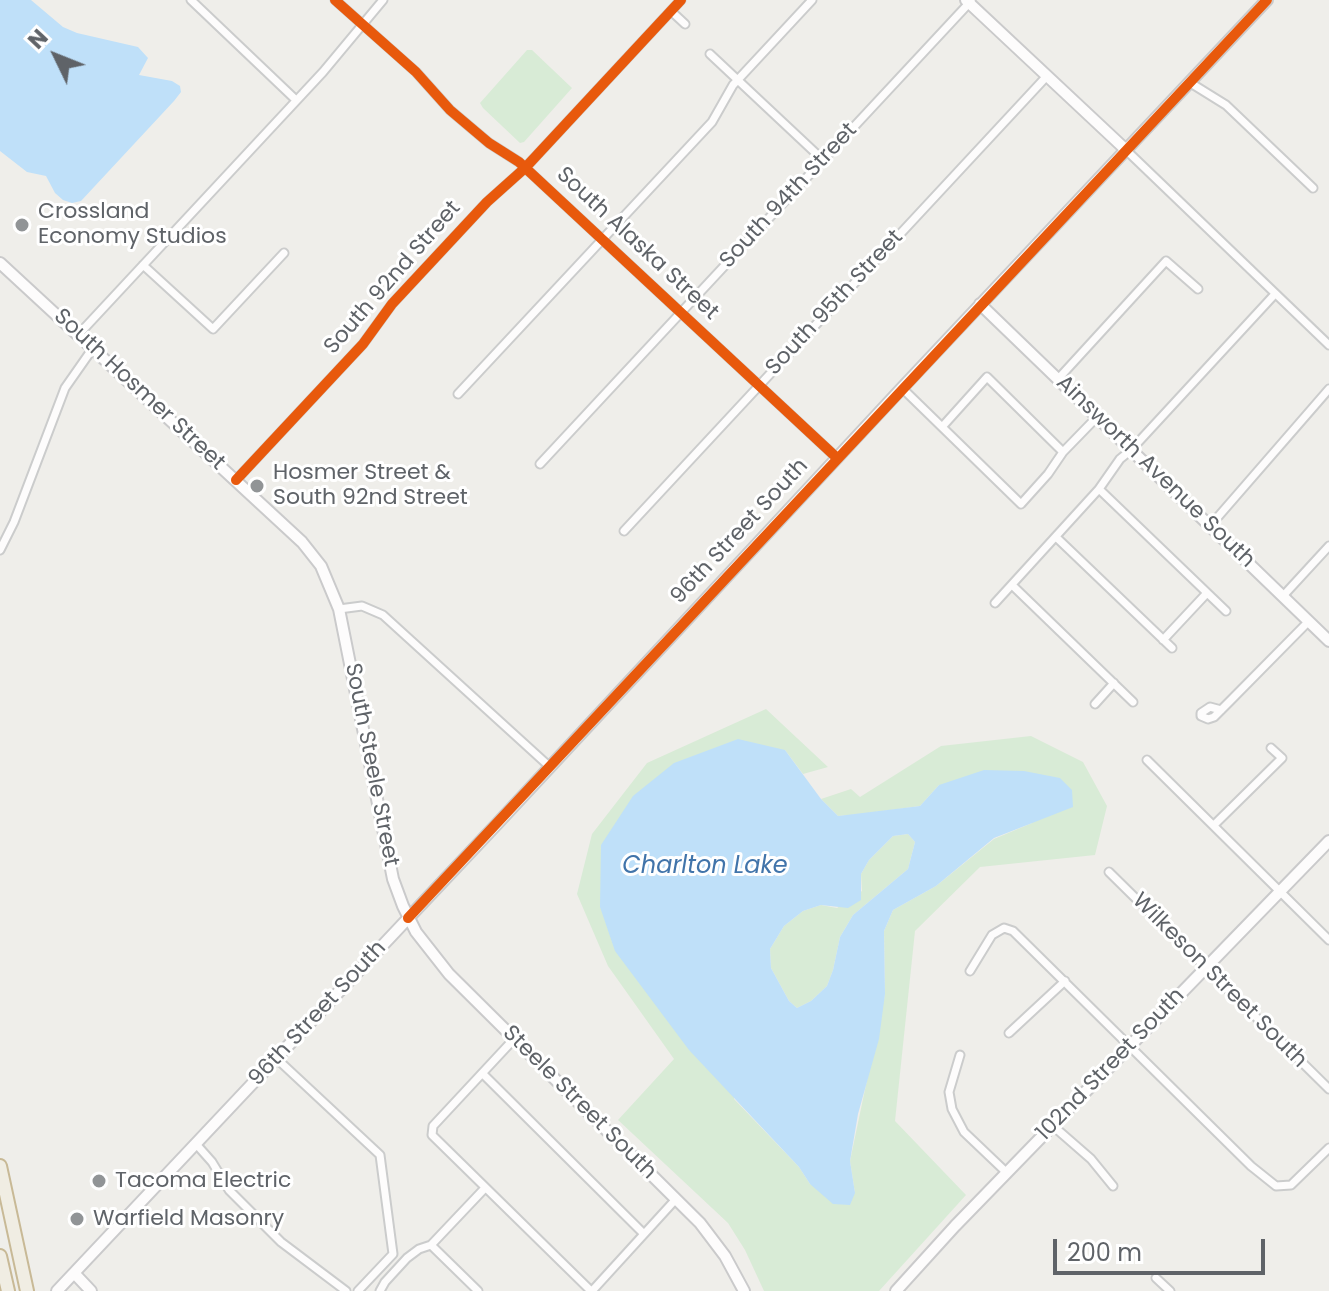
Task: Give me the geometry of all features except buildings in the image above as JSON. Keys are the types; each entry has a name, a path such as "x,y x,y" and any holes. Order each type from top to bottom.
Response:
{"highway":[{"path":"0,1166 27,1291"},
{"path":"0,1256 8,1291"}],"main road":[{"name":"96th Street South","path":"57,1291 1267,0"},
{"path":"969,1 1125,149"},
{"name":"South Hosmer Street","path":"0,263 312,553 328,577 339,609"},
{"name":"Ainsworth Avenue South","path":"980,304 1329,641"},
{"name":"South Steele Street","path":"339,609 389,860 408,918"},
{"name":"102nd Street South","path":"896,1291 1006,1172 1329,841"},
{"name":"Steele Street South","path":"408,918 439,964 709,1233 744,1291"},
{"path":"74,1273 91,1291"}],"street":[{"path":"191,0 296,100"},
{"name":"South Alaska Street","path":"335,0 416,72 450,110 489,143 510,154 837,458"},
{"path":"79,334 296,100 383,0"},
{"name":"South 92nd Street","path":"236,480 363,344 392,304 487,202 525,168 681,0"},
{"path":"458,394 712,122 738,80 812,0"},
{"name":"South 94th Street","path":"540,464 969,1"},
{"path":"671,11 685,24"},
{"path":"710,54 823,160"},
{"name":"South 95th Street","path":"624,531 1047,76"},
{"path":"1189,82 1226,105 1313,188"},
{"path":"1125,149 1329,345"},
{"path":"143,265 213,329 284,253"},
{"path":"1058,379 1166,261 1198,289"},
{"path":"995,603 1099,489 1115,464 1275,294"},
{"path":"0,550 14,522 65,388 93,348"},
{"path":"942,427 987,377 1063,452"},
{"path":"902,388 1021,504 1063,452 1097,417"},
{"path":"1210,526 1329,389"},
{"path":"1099,489 1226,611"},
{"path":"1056,537 1172,648"},
{"path":"1283,596 1329,546"},
{"path":"1012,585 1133,702"},
{"path":"1163,640 1207,593"},
{"path":"339,609 362,606 383,615 550,767"},
{"path":"1221,710 1309,621"},
{"path":"1095,704 1114,683"},
{"path":"1214,825 1282,758 1271,748"},
{"path":"1147,760 1329,940"},
{"name":"Wilkeson Street South","path":"1109,872 1329,1089"},
{"path":"970,971 992,935 1007,927 1013,931 1251,1166 1276,1186 1282,1187 1296,1181 1329,1148"},
{"path":"1009,1033 1065,981"},
{"path":"514,1039 431,1130 434,1137 485,1188 592,1291 676,1199"},
{"path":"960,1055 951,1081 952,1109 964,1132 1006,1172"},
{"path":"276,1058 380,1155 393,1254 358,1291"},
{"path":"483,1074 644,1234"},
{"path":"1052,1125 1091,1159 1113,1186"},
{"path":"196,1144 229,1190 281,1242 346,1291"},
{"path":"380,1291 407,1258 431,1245 485,1188"},
{"path":"431,1245 478,1291"},
{"path":"1156,1278 1170,1291"}],"green space":[{"path":"527,50 532,50 572,88 520,143 480,103"},
{"path":"766,709 828,767 803,774 785,750 734,1099 799,1167 810,1184 855,1193 850,1161 885,994 884,931 893,910 936,886 994,839 1032,823 939,785 920,806 861,814 838,816 821,799 851,789 860,797 941,746 1031,736 1083,762 1107,806 1095,855 980,867 915,931 895,1121 966,1195 879,1291 764,1291 728,1223 618,1120 674,1059 608,966 577,894 592,834 647,763"},
{"path":"908,834 915,842 908,869 853,915 840,937 827,986 811,1001 797,1008 789,1001 771,968 770,949 784,926 803,911 821,905 837,908 862,891 861,874 869,860 893,836"}],"water":[{"path":"0,0 31,0 63,27 138,47 148,58 139,75 172,81 180,86 181,92 174,101 81,201 72,203 63,200 55,193 46,176 27,172 0,151"},
{"name":"Charlton Lake","path":"738,739 785,750 821,799 838,816 920,806 939,785 984,770 1024,771 1060,778 1072,790 1073,807 994,838 936,886 893,910 884,931 885,994 879,1039 858,1114 850,1161 855,1193 850,1205 833,1204 810,1184 799,1167 689,1050 615,951 600,907 601,845 633,796 674,763","holes":["908,834 915,842 908,869 853,915 840,937 827,986 811,1001 797,1008 789,1001 771,968 770,949 784,926 803,911 821,905 848,908 861,900 861,874 869,860 893,836"]}],"cycle path":[{"path":"335,0 416,72 450,110 489,143 519,162 837,458"},
{"path":"236,480 363,344 392,304 487,202 525,168 681,0"},
{"path":"408,918 1267,0"}],"place":[{"name":"Crossland Economy Studios","path":"22,225"},
{"name":"Hosmer Street & South 92nd Street","path":"257,486"},
{"name":"Tacoma Electric","path":"99,1181"},
{"name":"Warfield Masonry","path":"77,1219"}]}
